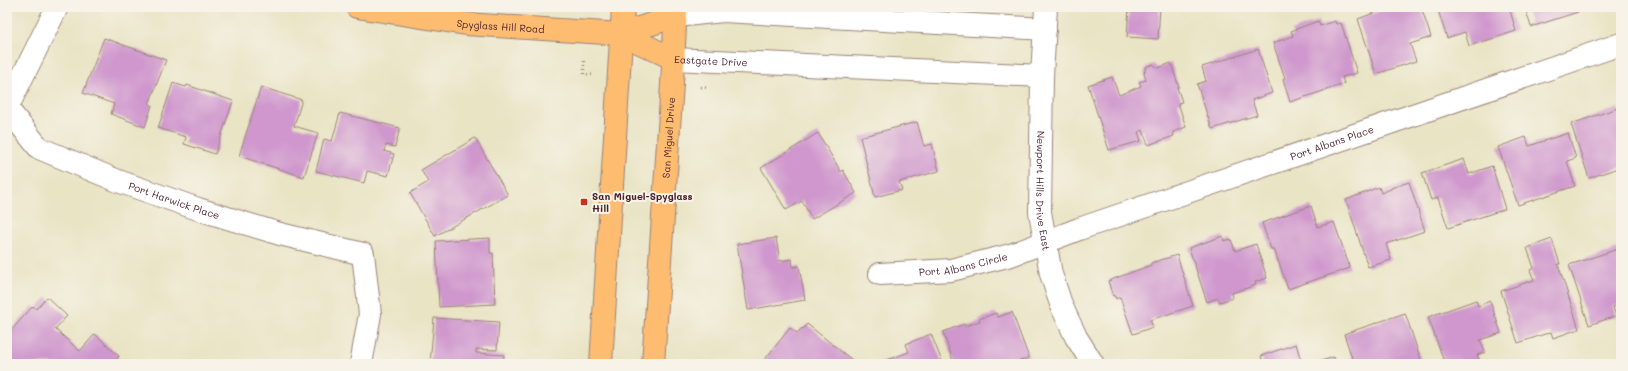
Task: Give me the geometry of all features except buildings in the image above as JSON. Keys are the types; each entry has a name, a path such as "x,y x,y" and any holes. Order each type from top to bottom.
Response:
{"main road":[{"name":"Spyglass Hill Road","path":"357,7 466,24 621,34"},
{"path":"601,364 623,7"},
{"path":"621,34 676,11"},
{"name":"San Miguel Drive","path":"653,364 676,11"},
{"name":"Eastgate Drive","path":"621,34 674,59"}],"street":[{"path":"7,108 57,7"},
{"name":"Newport Hills Drive East","path":"1046,7 1042,76 1040,212 1044,243 1051,274 1062,306 1076,337 1093,364"},
{"path":"676,11 723,11 1045,29"},
{"name":"Port Albans Place","path":"1044,243 1621,44"},
{"name":"Eastgate Drive","path":"674,59 1042,76"},
{"name":"Port Harwick Place","path":"7,108 39,148 104,175 198,209 280,234 363,254 370,314 361,364"},
{"name":"Port Albans Circle","path":"880,274 951,270 1011,256 1044,243"}],"path":[{"path":"584,61 584,74 595,75"},
{"path":"701,87 708,88"}],"place":[{"name":"San Miguel-Spyglass Hill","path":"584,202"}]}
